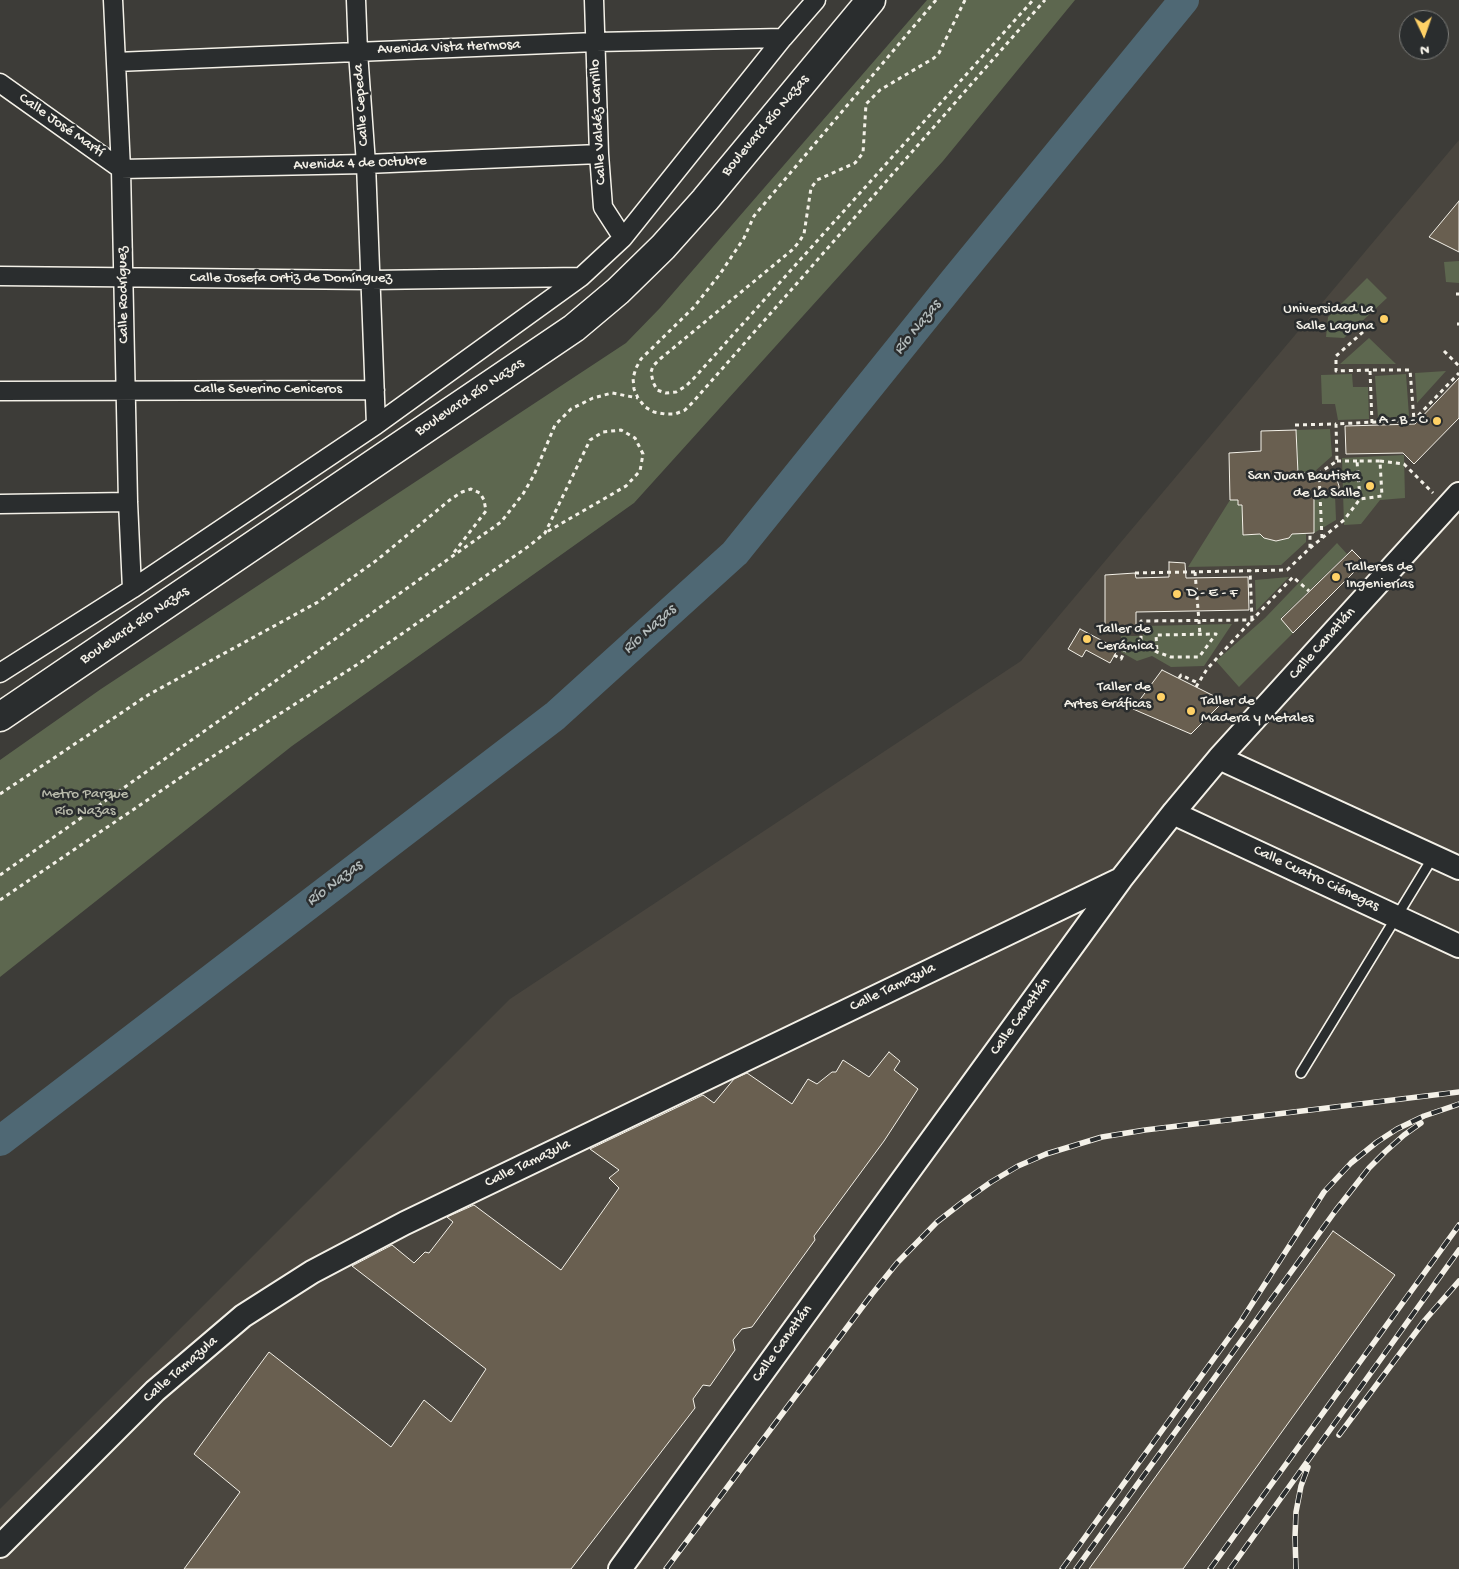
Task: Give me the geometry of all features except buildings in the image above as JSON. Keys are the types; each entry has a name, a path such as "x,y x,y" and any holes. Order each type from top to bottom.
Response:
{"main road":[{"name":"Boulevard Río Nazas","path":"0,717 574,328 618,291 663,247 705,200 871,0"}],"street":[{"name":"Calle Rodríguez","path":"113,0 121,169 128,502 132,589"},
{"name":"Calle Cepeda","path":"356,0 366,164 375,390"},
{"name":"Calle Valdéz Carrillo","path":"594,0 599,154 603,207 623,238"},
{"name":"Boulevard Río Nazas","path":"0,673 132,589 376,425 581,277 623,238 783,38 816,0"},
{"name":"Avenida Vista Hermosa","path":"116,62 596,42 783,38"},
{"name":"Calle José Martí","path":"0,83 121,169"},
{"name":"Avenida 4 de Octubre","path":"121,169 366,164 599,154"},
{"path":"0,262 20,276"},
{"name":"Calle Josefa Ortiz de Domínguez","path":"0,276 370,280 581,277"},
{"path":"375,390 376,425"},
{"name":"Calle Severino Ceniceros","path":"0,391 375,390"},
{"name":"Calle Canatlán","path":"620,1569 1121,879 1219,758 1459,494"},
{"path":"0,504 128,502"},
{"path":"1219,758 1459,868"},
{"name":"Calle Cuatro Ciénegas","path":"1173,813 1459,946"},
{"name":"Calle Tamazula","path":"0,1546 155,1391 243,1316 312,1272 414,1219 1121,879"}],"lane":[{"path":"1301,1073 1433,856"}],"path":[{"path":"936,0 754,216 744,238 720,274 694,307 642,359 636,368 633,378 634,389 645,407 654,412 665,414 680,412 693,402 1045,0"},
{"path":"965,0 939,52 934,58 880,90 866,104 862,153 855,163 817,180 811,188 804,234 799,242 792,250 653,366 651,372 657,390 676,392 686,386 696,376 1033,0"},
{"path":"1363,332 1336,356 1336,371 1410,370 1414,420"},
{"path":"1444,352 1459,366"},
{"path":"1370,370 1372,422"},
{"path":"1295,425 1414,420 1459,373"},
{"path":"0,875 500,522 526,488 556,425 571,409 592,398 612,393 638,398"},
{"path":"1336,424 1337,462"},
{"path":"0,900 193,769 358,664 545,533 626,486 640,471 643,454 635,438 621,430 602,432 590,440 545,533"},
{"path":"1135,573 1287,570 1344,520 1360,498 1357,461"},
{"path":"1322,538 1320,473 1337,462 1380,461 1404,464 1433,493"},
{"path":"1360,498 1382,496 1380,461"},
{"path":"0,794 148,695 318,602 377,560 451,499 471,489 480,493 484,500 486,511 448,559"},
{"path":"1310,534 1310,548"},
{"path":"1250,570 1252,620"},
{"path":"1287,570 1309,592"},
{"path":"1195,572 1200,634"},
{"path":"1179,678 1181,675 1197,685 1207,669 1293,577"},
{"path":"1142,644 1141,621 1252,620"},
{"path":"1114,655 1122,659 1127,646 1142,644 1156,652 1171,657 1199,657 1216,634 1156,636 1156,652"}],"shaded area":[{"path":"1459,140 1459,1569 0,1569 0,1509 510,999 1021,661"}],"green space":[{"name":"Metro Parque Río Nazas","path":"927,0 1075,0 943,161 634,503 292,746 0,977 0,760 101,689 626,343 660,308"},
{"path":"1459,261 1459,283 1446,282 1444,262"},
{"path":"1367,278 1387,298 1344,338 1326,337 1328,317"},
{"path":"1369,338 1396,364 1340,364"},
{"path":"1446,371 1417,403 1415,373"},
{"path":"1352,374 1353,387 1368,387 1369,419 1338,420 1335,404 1322,404 1321,375"},
{"path":"1406,374 1409,416 1378,418 1375,376"},
{"path":"1330,429 1332,456 1314,472 1298,473 1296,430"},
{"path":"1404,455 1405,498 1380,500 1361,524 1344,525 1342,458"},
{"path":"1335,494 1336,520 1314,533 1314,496"},
{"path":"1230,500 1238,500 1238,505 1242,505 1244,535 1260,534 1264,538 1276,541 1289,538 1292,534 1306,534 1306,542 1281,565 1188,567"},
{"path":"1337,543 1347,554 1281,618 1293,633 1239,687 1216,661 1265,618"},
{"path":"1289,577 1256,611 1255,580"},
{"path":"1232,624 1204,666 1171,667 1152,656 1137,661 1121,652 1121,636 1143,636 1143,626"}],"waterway":[{"name":"Río Nazas","path":"0,1141 555,716 735,553 1184,0"}],"railway":[{"path":"666,1569 897,1263 937,1222 991,1182 1018,1166 1046,1154 1102,1137 1145,1130 1459,1092"},
{"path":"1062,1569 1241,1321 1324,1192 1351,1163 1377,1142 1397,1129 1424,1116 1459,1104"},
{"path":"1076,1569 1336,1210 1369,1168 1404,1135 1421,1123"},
{"path":"1210,1569 1459,1225"},
{"path":"1230,1569 1459,1250"},
{"path":"1339,1435 1425,1320 1459,1281"},
{"path":"1296,1569 1296,1512 1301,1486 1308,1467"}],"place":[{"name":"Universidad La Salle Laguna","path":"1384,319"},
{"name":"A - B - C","path":"1437,421"},
{"name":"San Juan Bautista de La Salle","path":"1370,486"},
{"name":"Talleres de Ingenierías","path":"1336,577"},
{"name":"D - E - F","path":"1177,594"},
{"name":"Taller de Cerámica","path":"1087,639"},
{"name":"Taller de Artes Gráficas","path":"1161,697"},
{"name":"Taller de Madera y Metales","path":"1191,711"}]}
